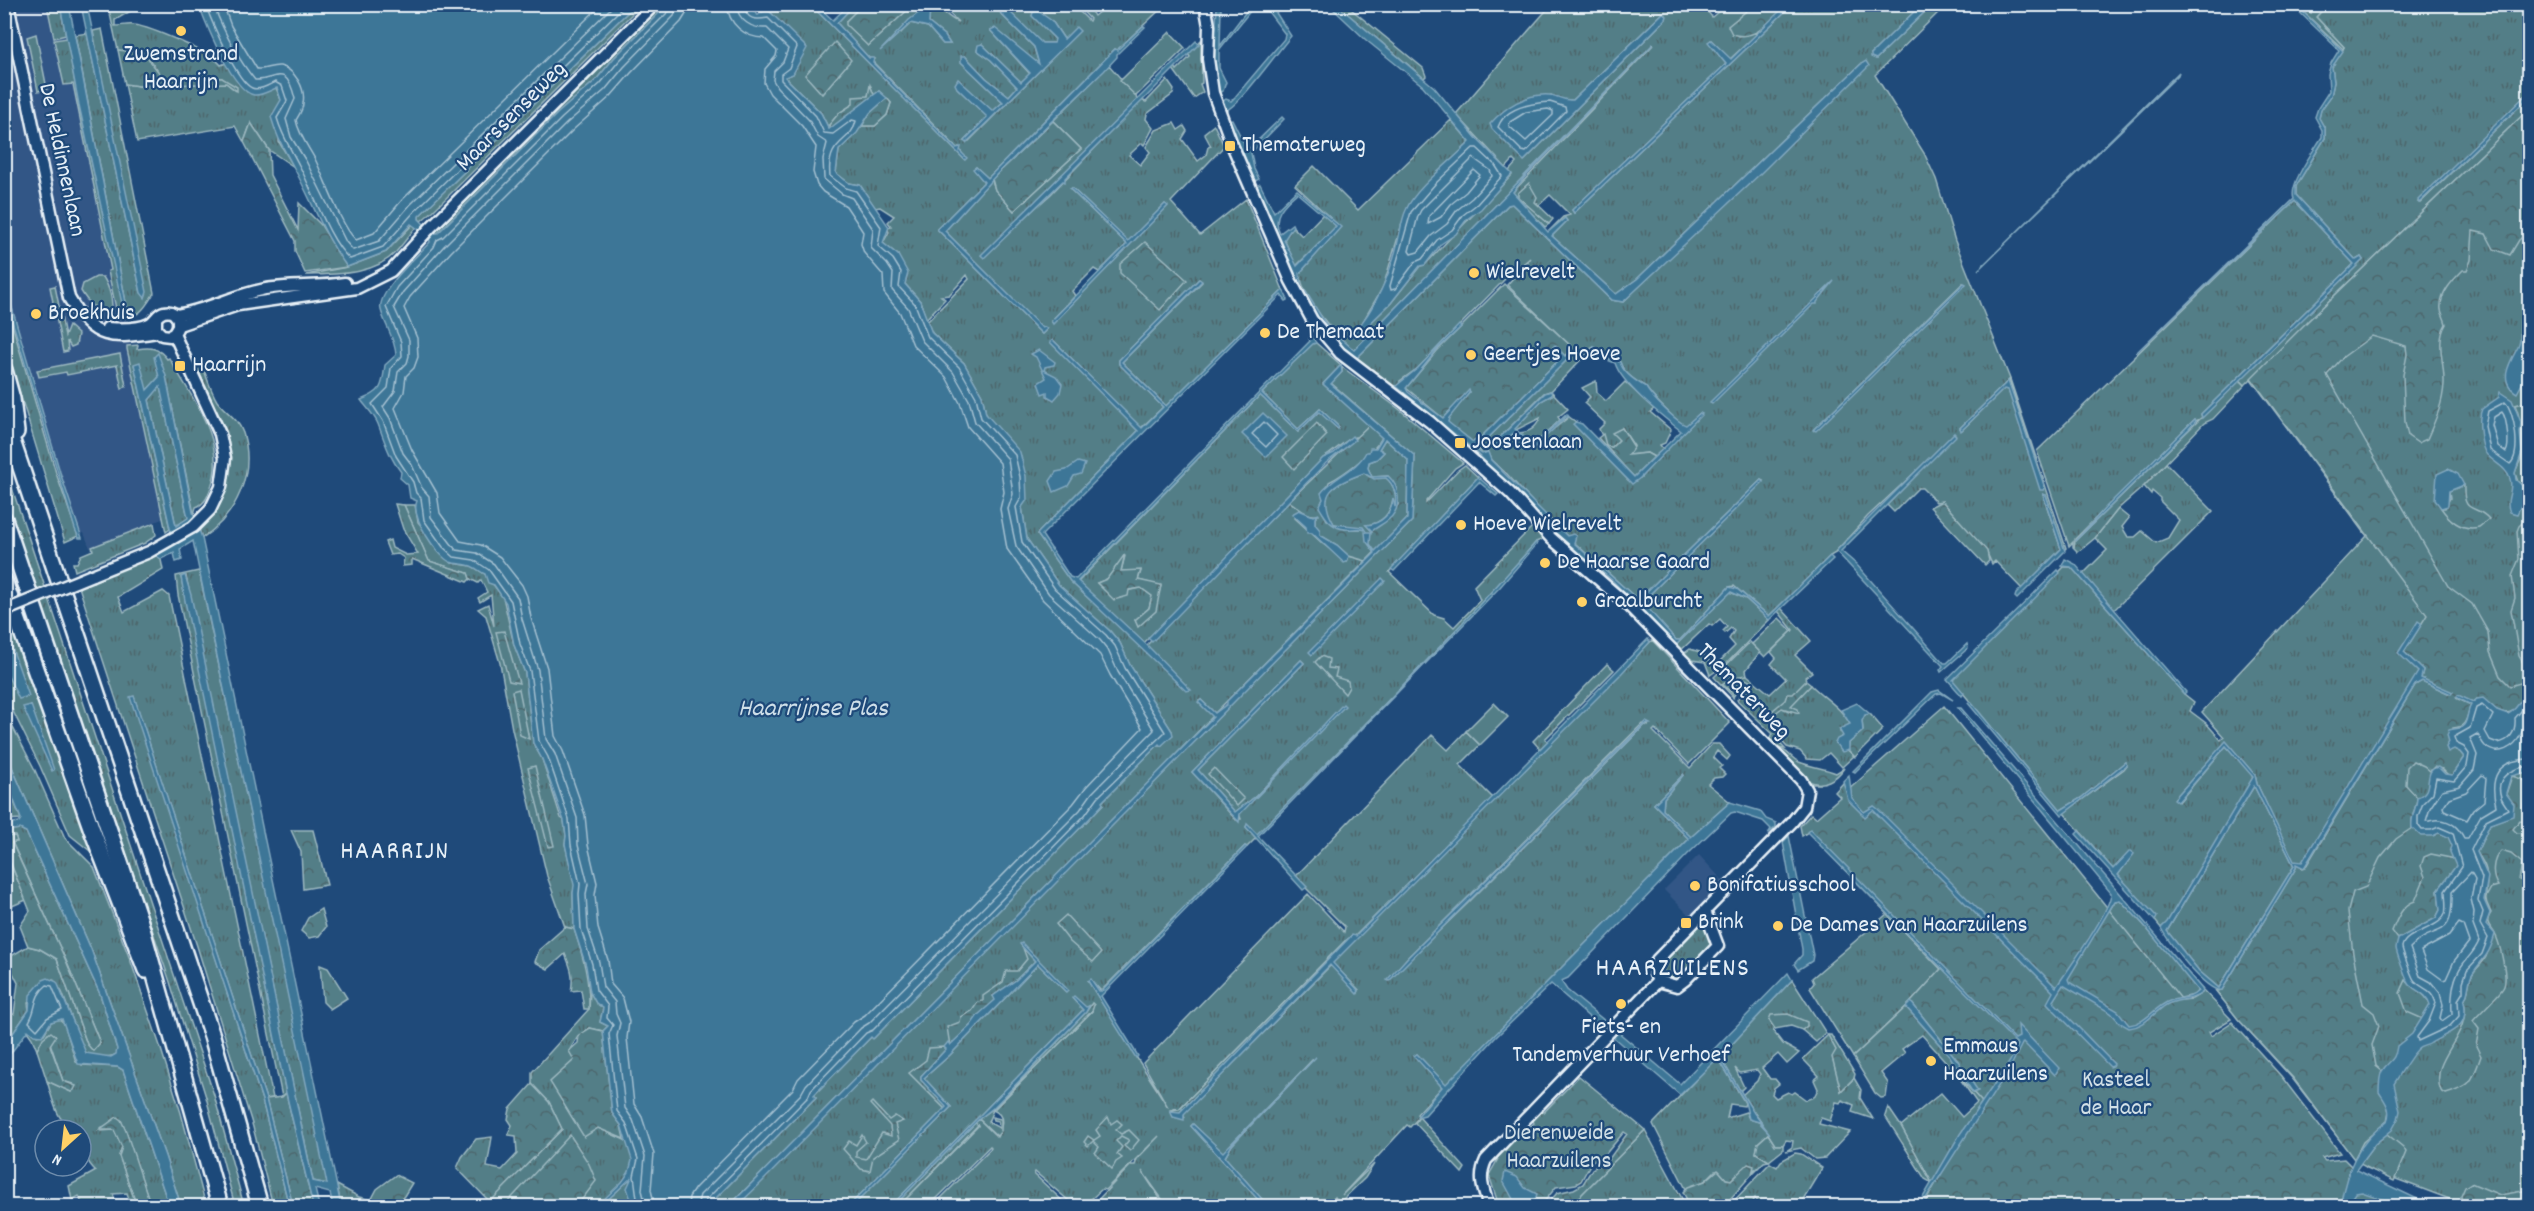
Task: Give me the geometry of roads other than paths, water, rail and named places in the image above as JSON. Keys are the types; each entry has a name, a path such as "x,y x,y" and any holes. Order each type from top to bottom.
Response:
{"highway":[{"path":"4,370 12,399 19,461"},
{"path":"4,417 215,1046 260,1206"},
{"path":"4,519 141,922 220,1206"},
{"path":"4,581 128,926 176,1043"}],"street":[{"name":"De Heldinnenlaan","path":"8,4 69,298 84,320 99,332 122,337 170,328"},
{"name":"Maarssenseweg","path":"170,328 215,311 246,303 357,288 391,271 655,4"},
{"name":"Thematerweg","path":"1205,4 1209,26 1210,76 1221,117 1291,281 1303,306 1321,332 1340,353 1430,422 1510,493 1551,538 1629,606 1801,780 1807,790 1806,802 1800,813 1705,911"},
{"path":"4,611 149,552 177,537 202,519 217,499 221,487 225,470 224,447 215,422 185,362 185,355 170,328 165,312 149,324 122,329 106,328 84,320"},
{"path":"156,318 155,326 170,328"},
{"path":"1705,911 1718,946 1677,986 1658,981 1655,974 1657,960 1705,911"},
{"path":"1489,1206 1481,1183 1481,1170 1486,1160 1658,981"}],"water":[{"path":"1787,4 1792,5 1574,213 1572,210 1726,64 1708,42 1711,40 1731,59"},
{"path":"60,5 69,5 128,313 124,313"},
{"path":"81,5 87,5 147,292 145,298 141,293"},
{"name":"Haarrijnse Plas","path":"199,5 635,5 419,216 419,219 433,233 438,233 558,113 596,80 614,58 667,5 748,5 758,15 767,9 807,48 793,74 785,77 821,113 829,129 879,91 887,98 870,113 857,133 839,150 836,173 849,183 860,185 889,227 883,243 898,255 908,273 905,284 920,301 932,333 964,363 982,395 986,414 1020,452 1026,476 1027,500 1022,507 1027,539 1059,585 1110,631 1120,643 1130,665 1172,731 1173,735 1161,746 1159,744 1102,802 1103,804 1089,819 873,1039 871,1037 814,1095 816,1097 708,1206 633,1206 627,1188 632,1177 601,1206 597,1206 622,1182 629,1172 632,1160 621,1125 612,1113 603,1031 608,1026 600,1022 603,1008 596,1003 590,992 586,966 574,929 574,885 565,844 564,821 542,759 533,743 525,673 514,645 506,603 494,585 488,583 485,574 470,566 450,562 432,544 417,516 417,501 410,498 408,485 400,478 401,472 390,455 377,421 361,400 377,391 383,378 385,365 396,355 394,343 381,310 381,303 399,274 430,242 429,237 411,224 386,252 347,267 325,231 276,131 271,117 281,100 277,88 257,95 246,91 221,56"},
{"path":"811,5 816,5 833,20 849,5 854,5 837,23 869,58 874,58 873,63 956,148 961,147 960,151 967,158 965,160"},
{"path":"926,5 930,5 929,23 945,36 950,44 943,44 928,27 911,23 880,51 909,20 925,8"},
{"path":"1215,5 1221,9 1220,46 1251,5 1255,5 1219,50 1219,68 1226,82 1223,91 1219,92 1213,62 1217,7"},
{"path":"1263,5 1271,5 1291,36 1249,89 1225,111 1222,102 1226,99 1231,101 1235,97 1284,39 1285,34"},
{"path":"1329,5 1337,5 1434,87 1478,140 1512,174 1481,209 1467,219 1456,234 1441,244 1391,303 1357,336 1353,333 1375,302 1386,278 1395,253 1403,217 1411,201 1426,183 1470,142 1423,86 1366,40"},
{"path":"1921,5 1932,5 1876,59 1871,57 1871,54"},
{"path":"2292,5 2296,5 2343,51 2332,67 2334,82 2331,96 2321,110 2319,118 2325,129 2325,138 2296,186 2296,195 2356,260 2361,257 2363,260 2202,418 2201,414 2354,264 2295,201 2136,353 2294,199 2293,193 2298,177 2322,137 2322,130 2315,117 2329,91 2328,74 2331,63 2339,50"},
{"path":"1004,6 1042,43 1054,43 1055,39 1032,16 1033,12 1038,11 1052,21 1064,39 1076,27 1080,31 966,143 964,141 987,117 957,88 955,84 958,79 993,111 1003,102 961,62 961,56 965,56 986,78 1009,96 1017,87 991,60 977,50 978,45 982,44 1021,82 1030,73 990,30 995,28 1039,64 1034,47 1001,14 999,9"},
{"path":"1663,13 1667,16 1666,19 1524,161 1492,129 1490,124 1496,118 1509,107 1524,99 1550,95 1573,100"},
{"path":"1143,26 1145,27 1117,54 1117,57 1104,71 998,173 945,231 1042,328 1047,329 1042,334 937,229 984,182 973,169 976,167 988,178 1115,49 1117,50"},
{"path":"1196,41 1199,44 1065,178 1065,182 1063,181 984,258 981,255"},
{"path":"1653,44 1513,192 1548,232 1565,218 1567,221 1552,236 1616,294 1637,279 1861,64 1866,61 1869,66 1760,174 1623,302 1611,300 1512,204 1508,205 1356,359 1323,329 1301,291 1305,290 1327,326 1354,350"},
{"path":"2179,72 2178,75 1978,270"},
{"path":"2529,92 2529,97 2419,203 2418,200"},
{"path":"1282,117 1284,119 1251,153 1254,169 1259,179 1255,181 1228,120 1232,119 1245,145 1250,148"},
{"path":"1260,184 1274,212 1297,190 1341,227 1300,273 1301,285 1298,285 1257,186","holes":["1297,193 1336,226 1297,266 1284,240 1293,226 1292,224 1280,233 1277,221 1280,211"]},
{"path":"1072,188 1128,241 1165,204 1168,206 1053,324 1051,321 1127,244 1070,189"},
{"path":"1199,279 1202,281 1122,362 1166,406 1283,290 1288,300 1286,301 1281,295 1042,535 1070,577 1076,579 1310,341 1309,338 1312,336 1316,343 1262,393 1298,429 1320,409 1339,427 1338,429 1319,412 1298,432 1260,395 1078,581 1148,646 1191,690 1186,691 1070,581 1037,534 1138,431 1050,342 1053,340 1142,428 1163,407 1119,364 1119,360"},
{"path":"1834,281 1817,304 1814,304 1712,404 1710,402"},
{"path":"1964,283 1966,284 1816,431 1813,430"},
{"path":"5,284 60,472 82,538 79,538 75,529 5,297"},
{"path":"2529,306 2524,337 2523,382 2517,393 2511,388 2506,377 2520,342 2521,318"},
{"path":"1459,325 1461,327 1437,350 1406,388 1408,392 1443,418 1469,390 1470,392 1448,422 1473,442 1481,437 1560,359 1560,355 1553,347 1555,345 1565,356 1567,355 1569,358 1478,448 1478,451 1482,454 1488,452 1491,460 1567,536 1573,534 1576,536 1574,543 1636,598 1642,596 1761,480 1763,482 1643,601 1676,640 1680,640 1729,587 1737,589 1769,616 1830,556 1833,559 1769,620 1746,599 1731,592 1675,646 1612,580 1558,536 1474,450 1396,386 1418,368"},
{"path":"1593,346 1609,358 1620,362 1627,373 1646,387 1658,402 1682,423 1686,425 1700,413 1702,414 1632,484 1573,424 1576,422 1582,424 1634,477 1681,431 1644,400 1626,381 1615,363 1605,359"},
{"path":"1039,350 1055,362 1054,365 1045,367 1044,370 1056,376 1062,384 1060,393 1054,400 1047,396 1047,392 1042,394 1038,383 1046,378 1036,357 1031,354"},
{"path":"158,353 166,376 193,512 202,538 341,1206 333,1206 330,1193 315,1189 319,1206 313,1206 286,1093 185,601 181,577 185,575 313,1181 327,1184 193,541 180,549 182,560 176,562 174,553 161,559 155,555 155,552 173,542 134,364 140,362 147,390 159,377 154,357","holes":["160,387 188,518 176,526 149,400"]},
{"path":"1341,365 1342,372 1331,384 1415,456 1412,521 760,1184 737,1206 729,1206 1213,717 1198,702 1201,700 1215,713 1227,704 1227,701 1375,553 1366,541 1365,532 1371,532 1370,544 1375,551 1407,519 1408,460 1385,439 1379,449 1384,452 1377,459 1369,462 1368,468 1372,477 1388,476 1395,486 1398,504 1393,515 1372,531 1366,525 1385,517 1391,508 1393,498 1395,507 1396,499 1395,491 1386,478 1374,479 1364,473 1331,490 1327,504 1334,524 1363,527 1365,530 1336,527 1319,507 1323,499 1321,493 1326,487 1357,464 1370,448 1376,448 1382,438 1323,384"},
{"path":"2008,381 2044,490 2040,490 2008,390 2004,389 1961,431 1960,428"},
{"path":"1551,391 1552,395 1541,401 1515,429 1531,443 1538,441 1567,414 1569,417 1566,417 1532,450 1514,433 1497,446 1494,443 1545,393"},
{"path":"2500,392 2512,400 2521,422 2522,452 2515,473 2516,480 2528,491 2517,514 2510,512 2508,508 2510,479 2485,452 2480,434 2482,409 2499,397"},
{"path":"1263,413 1287,436 1266,457 1242,434"},
{"path":"2195,419 2196,421 2189,429 2075,541 2106,507"},
{"path":"1954,433 1956,436 1841,551 1856,564 1944,663 1947,663 1967,644 1968,648 1941,672 1943,666 1836,551"},
{"path":"1352,436 1355,440 1326,463 1152,642 1148,638 1323,458 1334,453"},
{"path":"1078,462 1085,464 1081,474 1074,476 1068,486 1054,492 1050,481 1056,472 1066,470"},
{"path":"2448,469 2458,474 2464,485 2449,491 2448,506 2441,508 2435,500 2437,474"},
{"path":"1478,477 1498,494 1496,496 1479,482 1394,571 1391,569"},
{"path":"2043,494 2046,495 2065,551 2017,599 2016,594 2061,549"},
{"path":"1299,510 1313,516 1319,514 1315,518 1315,524 1320,530 1320,535 1337,545 1349,556 1347,562 1344,563 1312,533 1307,533 1306,527 1292,514"},
{"path":"1536,542 1537,544 1500,587 1258,836 1307,887 1303,890 1246,827 1247,824 1257,834 1433,653"},
{"path":"2065,559 2075,564 2186,692 2184,694 2071,567 2062,566"},
{"path":"2058,570 2060,573 1953,680 1964,693 1962,696 1947,679"},
{"path":"1382,578 1385,581 1312,655 1309,652"},
{"path":"2418,621 2422,624 2404,652 2423,670 2421,678 2453,692 2451,694 2422,681 2415,685 2304,868 2296,864 2296,868 2222,990 2215,989 2188,966 2161,928 2167,922 2253,777 2226,746 2178,802 2174,799 2226,741 2255,775 2257,784 2294,861 2302,862 2418,672 2398,653","holes":["2254,786 2294,866 2219,988 2199,971 2167,931"]},
{"path":"1648,639 1650,642 1620,675 1333,963 1359,991 1357,994 1330,965 1184,1114 1184,1120 1173,1117 1170,1111 1180,1112 1352,935 1356,936"},
{"path":"12,648 29,696 19,699 5,670 5,650"},
{"path":"1301,660 1304,663 1198,770 1235,812 1256,796 1343,704 1345,706 1240,814 1239,822 1192,772"},
{"path":"1939,690 1953,700 1941,693 1936,694 1855,772 1853,771 1932,692"},
{"path":"2529,694 2529,767 2527,772 2511,776 2506,793 2514,804 2513,816 2490,824 2477,852 2488,877 2484,900 2490,913 2486,924 2495,934 2493,942 2471,976 2464,1001 2464,1018 2461,1023 2451,1032 2419,1048 2412,1055 2394,1084 2400,1111 2398,1119 2392,1130 2375,1144 2356,1170 2432,1206 2401,1206 2362,1192 2356,1193 2350,1202 2351,1206 2340,1206 2354,1159 2368,1139 2387,1121 2389,1113 2379,1092 2382,1071 2393,1058 2397,1046 2412,1034 2430,1005 2424,995 2410,985 2396,947 2398,939 2436,918 2440,910 2438,890 2456,866 2450,852 2452,846 2448,837 2439,833 2433,836 2421,836 2412,828 2417,797 2426,791 2430,772 2433,769 2438,767 2445,774 2452,775 2464,757 2454,749 2448,752 2446,747 2449,742 2447,735 2449,730 2459,728 2464,724 2471,705 2456,697 2458,695 2473,702 2483,698 2497,710 2508,714"},
{"path":"134,696 266,1099 293,1206 289,1206 262,1100 130,697"},
{"path":"1970,701 2061,810 2081,798 2125,762 2127,765 2062,815 1968,703"},
{"path":"1857,703 1870,714 1865,715 1862,721 1863,731 1849,743 1849,750 1842,752 1835,743 1843,736 1839,729 1850,724 1841,710"},
{"path":"31,705 54,770 52,771 23,707"},
{"path":"1958,708 1961,708 2202,989 2203,992 2198,995 2171,1003 2161,1008 2145,1022 2129,1028 2120,1023 2111,1013 2063,985 2053,1001 2114,1064 2110,1067 2047,1003 2053,992 1873,810 1865,817 1848,800 1843,781 1849,775 1852,798 1864,812 1874,806 1878,809 2056,987 2097,926 2111,893","holes":["2120,900 2143,924 2198,991 2191,996 2171,1000 2140,1022 2129,1025 2118,1011 2069,982 2068,979 2115,901"]},
{"path":"1646,722 1650,724 1645,725 1389,981 1387,980 1407,958"},
{"path":"5,751 91,949 181,1206 169,1206 123,1070 118,1067 78,1064 62,1019 51,1022 42,1036 34,1035 28,1030 5,1061 5,1045 29,1010 30,995 43,980 48,978 57,982 86,1053 111,1057 116,1054 117,1049 100,994 26,832 20,829 5,831 5,824 19,822 21,819 5,777"},
{"path":"1684,774 1664,798 1663,810 1691,837 1730,802 1760,811 1766,819 1776,823 1776,827 1768,834 1771,829 1763,821 1735,812 1731,813 1568,978 1561,981 1567,990 1610,1025 1605,1031 1551,984 1495,1038 1425,1115 1417,1117 1442,1087 1414,1056 1417,1054 1446,1084 1689,839 1654,804"},
{"path":"1810,829 2015,1039 2019,1037 2018,1025 2059,1068 2055,1075 2023,1042 2010,1068 1921,1206 1918,1206 1960,1134 2010,1061 2018,1045 1807,832"},
{"path":"2079,831 2113,869 2130,851 2134,854 2118,875 2157,917 2155,921 2076,834"},
{"path":"1789,836 1813,955 1812,961 1798,970 1794,964 1802,955 1802,949 1783,842"},
{"path":"1245,846 1247,847 1101,996 1138,1056 1136,1058 1088,981 1091,979 1099,991 1102,991"},
{"path":"1022,943 1068,990 1066,992 1038,964 950,1055 924,1078 951,1107 853,1206 849,1206 946,1107 921,1080 921,1076 946,1049 944,1047 948,1042 950,1045 995,1000 993,996 1016,980 1035,961 1020,944"},
{"path":"1788,973 1792,980 1720,1057 1754,1113 1770,1134 1759,1122 1749,1119 1745,1102 1718,1058 1680,1095 1613,1037 1618,1032 1680,1084"},
{"path":"1074,996 1086,1007 1089,1006 1086,1012 993,1108 979,1119 894,1206 891,1206 1083,1010 1072,998"},
{"path":"1911,1002 1958,1061 1978,1091 1973,1093 1949,1055 1906,1007"},
{"path":"1316,1057 1232,1145 1225,1157 1268,1206 1264,1206 1191,1126 1193,1124 1223,1152"},
{"path":"1505,1172 1517,1177 1525,1188 1537,1194 1534,1204 1524,1205 1514,1201 1503,1181"}],"place":[{"name":"Zwemstrand Haarrijn","path":"181,31"},
{"name":"Thematerweg","path":"1230,146"},
{"name":"Wielrevelt","path":"1474,273"},
{"name":"Broekhuis","path":"36,314"},
{"name":"De Themaat","path":"1265,333"},
{"name":"Geertjes Hoeve","path":"1471,355"},
{"name":"Haarrijn","path":"180,366"},
{"name":"Joostenlaan","path":"1460,443"},
{"name":"Hoeve Wielrevelt","path":"1461,525"},
{"name":"De Haarse Gaard","path":"1545,563"},
{"name":"Graalburcht","path":"1582,602"},
{"name":"Bonifatiusschool","path":"1695,886"},
{"name":"Brink","path":"1686,923"},
{"name":"De Dames van Haarzuilens","path":"1778,926"},
{"name":"Fiets- en Tandemverhuur Verhoef","path":"1621,1004"},
{"name":"Emmaus Haarzuilens","path":"1931,1061"}],"district":[{"name":"HAARRIJN","path":"395,852"},
{"name":"HAARZUILENS","path":"1673,969"}],"park label":[{"name":"Kasteel de Haar","path":"2116,1095"},
{"name":"Dierenweide Haarzuilens","path":"1559,1148"}]}
